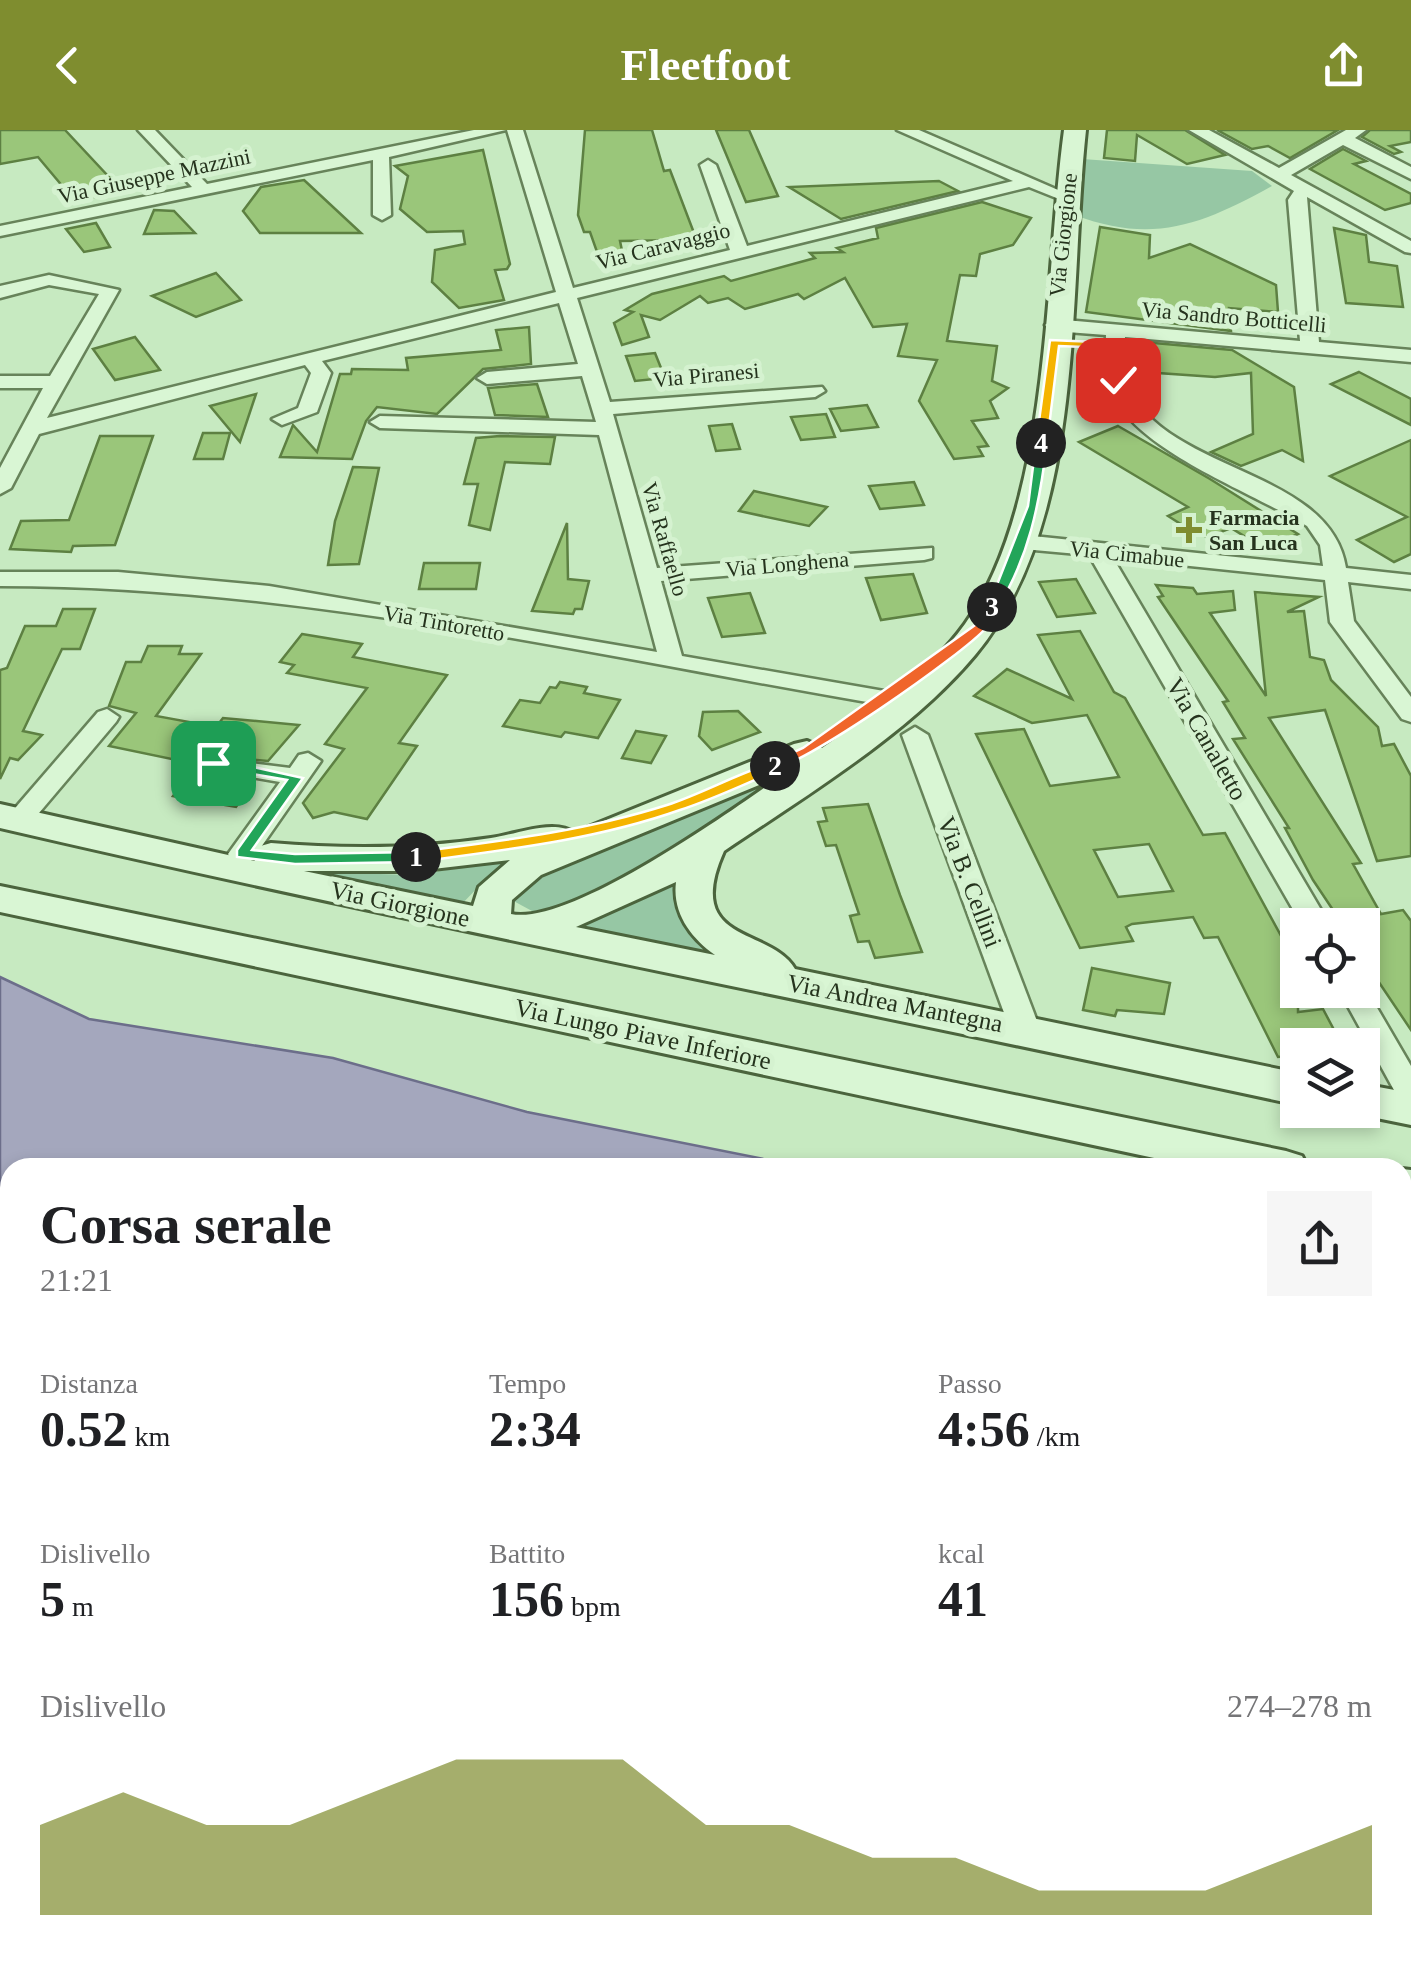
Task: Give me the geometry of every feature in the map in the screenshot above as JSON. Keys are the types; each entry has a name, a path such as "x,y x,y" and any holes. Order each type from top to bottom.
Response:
{"main road":[{"name":"Via Giorgione","path":"9,818 506,926 602,906 651,882 904,704 980,627 1006,584 1034,506 1054,334 1064,196 1075,130"},
{"name":"Via Giorgione","path":"506,926 494,896 527,866 808,751 980,627"},
{"name":"Via Giorgione","path":"143,846 364,860 457,854 550,840 675,807"},
{"path":"709,843 690,885 696,906 714,934 772,967 837,990"},
{"name":"Via Lungo Piave Inferiore","path":"0,899 1238,1158"},
{"name":"Via Andrea Mantegna","path":"506,926 731,973 837,990 1280,1085"},
{"path":"1380,1103 1411,1109"}],"street":[{"path":"146,130 202,188"},
{"path":"390,130 410,148"},
{"name":"Via Giuseppe Mazzini","path":"0,231 498,130"},
{"name":"Via Raffaello","path":"515,130 605,419 672,663"},
{"path":"905,130 1064,196"},
{"path":"1196,130 1411,248"},
{"path":"1279,176 1351,134 1411,174"},
{"path":"376,154 382,160 382,215"},
{"path":"708,166 740,252"},
{"name":"Via Caravaggio","path":"28,432 309,358 1030,182"},
{"path":"1304,189 1296,200 1310,348"},
{"path":"0,292 49,280 110,290 0,488"},
{"name":"Via Sandro Botticelli","path":"1054,334 1411,356"},
{"path":"1116,339 1118,380 1133,409 1158,430 1315,520 1331,545 1342,622 1411,714"},
{"path":"282,419 307,412 321,373 309,358"},
{"path":"488,378 590,369"},
{"path":"0,382 56,382"},
{"name":"Via Piranesi","path":"605,419 815,392"},
{"path":"380,422 605,419"},
{"name":"Via Cimabue","path":"1023,542 1411,582"},
{"name":"Via Canaletto","path":"1098,552 1306,908"},
{"name":"Via Longhena","path":"650,575 924,553"},
{"name":"Via Tintoretto","path":"0,580 118,579 269,592 884,698"},
{"name":"Via Giorgione","path":"9,818 107,717"},
{"name":"Via B. Cellini","path":"915,735 1026,1029"},
{"path":"213,763 302,769 242,854"},
{"path":"1364,1008 1411,1093"}],"green space":[{"path":"1082,159 1252,171 1272,186 1200,220 1153,229 1129,228 1075,215"},
{"path":"793,770 662,865 550,912 532,911 508,898 547,869 709,808"},
{"path":"515,859 483,882 459,907 309,872 415,875"},
{"path":"684,871 737,964 566,930 610,914"}],"water":[{"path":"0,977 89,1019 333,1058 527,1112 759,1158 0,1158"}],"building":[{"path":"0,130 65,130 122,191 75,201 38,157 0,164"},
{"path":"585,130 652,130 664,171 670,170 694,233 686,234 689,240 620,241 625,265 602,266 590,232 584,232 578,215"},
{"path":"716,130 749,130 778,196 746,202"},
{"path":"1107,130 1185,130 1225,155 1187,164 1137,135 1135,161 1104,158"},
{"path":"1217,130 1338,130 1290,158 1268,146 1252,149"},
{"path":"1370,130 1411,130 1411,142 1390,146 1401,152 1394,154 1362,137"},
{"path":"1343,149 1366,161 1354,164 1411,194 1411,203 1385,210 1310,169"},
{"path":"483,150 510,264 507,269 495,270 504,300 459,308 432,282 435,250 465,244 463,231 427,232 400,209 408,176 395,166"},
{"path":"304,180 361,233 260,233 243,211 261,187"},
{"path":"939,181 958,191 841,219 789,187"},
{"path":"982,202 1031,218 1013,245 980,254 976,276 960,275 947,341 997,346 992,381 1008,388 990,401 998,418 972,421 988,446 978,447 983,456 954,459 919,401 937,360 898,356 907,324 873,327 845,278 804,299 798,294 745,309 728,298 708,303 700,296 660,320 641,315 649,337 622,345 614,323 633,312 625,310 652,294 724,276 731,281 815,258 810,253 843,252 837,248 878,238 876,228"},
{"path":"154,210 174,211 195,233 144,234"},
{"path":"96,223 110,247 84,252 66,229"},
{"path":"1100,227 1150,235 1149,258 1190,244 1276,285 1278,312 1229,308 1231,331 1086,312"},
{"path":"1334,228 1366,235 1369,262 1397,266 1403,307 1346,303"},
{"path":"216,273 241,300 196,317 152,296"},
{"path":"529,327 531,364 483,369 437,414 377,407 366,421 352,459 280,457 293,425 317,452 340,374 351,374 352,369 408,370 406,358 501,350 496,330"},
{"path":"135,337 160,370 115,380 93,349"},
{"path":"1143,342 1232,350 1294,387 1303,461 1282,450 1241,466 1211,452 1253,434 1251,373 1215,377 1144,372"},
{"path":"655,353 665,378 635,381 626,356"},
{"path":"1359,372 1411,399 1411,425 1331,384"},
{"path":"537,384 548,417 495,415 488,388"},
{"path":"256,394 240,442 210,406"},
{"path":"867,405 878,427 841,431 830,409"},
{"path":"826,414 835,437 801,440 791,417"},
{"path":"732,424 740,449 716,451 709,426"},
{"path":"1118,426 1298,534 1265,549 1231,528 1208,537 1195,533 1168,516 1188,507 1079,442"},
{"path":"203,433 230,433 223,459 194,459"},
{"path":"100,436 153,436 115,545 73,546 71,552 10,549 21,521 69,520"},
{"path":"555,437 550,464 505,462 490,530 469,525 478,484 464,484 476,438"},
{"path":"1411,440 1411,554 1394,562 1357,540 1407,517 1330,476"},
{"path":"353,467 379,468 359,564 328,565 335,521"},
{"path":"914,482 924,505 880,509 869,486"},
{"path":"754,491 827,507 809,526 739,511"},
{"path":"567,523 568,579 589,581 582,609 575,609 573,614 532,611"},
{"path":"424,563 480,563 476,589 419,589"},
{"path":"913,574 927,613 881,620 866,578"},
{"path":"1076,579 1095,613 1057,617 1039,582"},
{"path":"1156,585 1193,588 1197,594 1233,591 1235,610 1210,613 1266,696 1255,592 1319,597 1287,612 1304,611 1310,657 1324,660 1331,680 1378,727 1382,746 1394,744 1411,776 1411,856 1377,861 1325,710 1269,718 1361,863 1353,864 1378,908 1332,908 1285,828 1289,828 1233,739 1245,738 1223,702 1228,701 1158,597 1163,596"},
{"path":"750,593 765,633 722,637 708,598"},
{"path":"63,609 95,609 80,649 62,649 23,731 42,735 18,760 10,758 0,779 0,670 7,668 25,626 56,626"},
{"path":"1080,631 1114,692 1125,698 1203,835 1225,833 1280,934 1280,1008 1298,1008 1298,1012 1323,1009 1333,1028 1280,1028 1278,1057 1218,937 1204,938 1193,917 1132,924 1126,927 1133,941 1080,948 976,734 1024,729 1050,786 1119,777 1087,715 1032,723 974,696 1007,669 1072,699 1038,635","holes":["1149,844 1173,891 1118,897 1094,850"]},
{"path":"302,634 362,644 353,657 447,675 399,743 417,746 367,819 334,812 313,818 303,803 344,749 325,744 367,688 287,673 294,665 280,662"},
{"path":"148,646 182,646 179,654 201,654 156,716 216,727 223,718 299,725 268,761 201,755 197,765 203,773 254,781 236,807 173,796 196,764 109,746 136,713 109,706 126,662 141,662"},
{"path":"560,682 587,687 584,693 620,700 598,738 565,732 561,737 503,726 520,700 540,703 550,687 556,688"},
{"path":"738,711 760,732 712,750 699,736 703,712"},
{"path":"636,731 666,736 651,763 622,758"},
{"path":"868,804 922,952 875,958 869,941 858,942 850,916 859,914 836,845 826,846 818,822 827,821 823,808"},
{"path":"1403,910 1411,921 1411,1030 1380,984 1380,912"},
{"path":"1092,968 1170,983 1164,1014 1117,1010 1115,1016 1083,1010"}],"place":[{"name":"Farmacia San Luca","path":"1189,530"}],"route":[{"path":"213,763 296,778 242,854 295,859 382,860 550,840 675,807 728,787 808,751 980,627 1006,584 1034,506 1054,342 1116,345 1118,380"}]}
